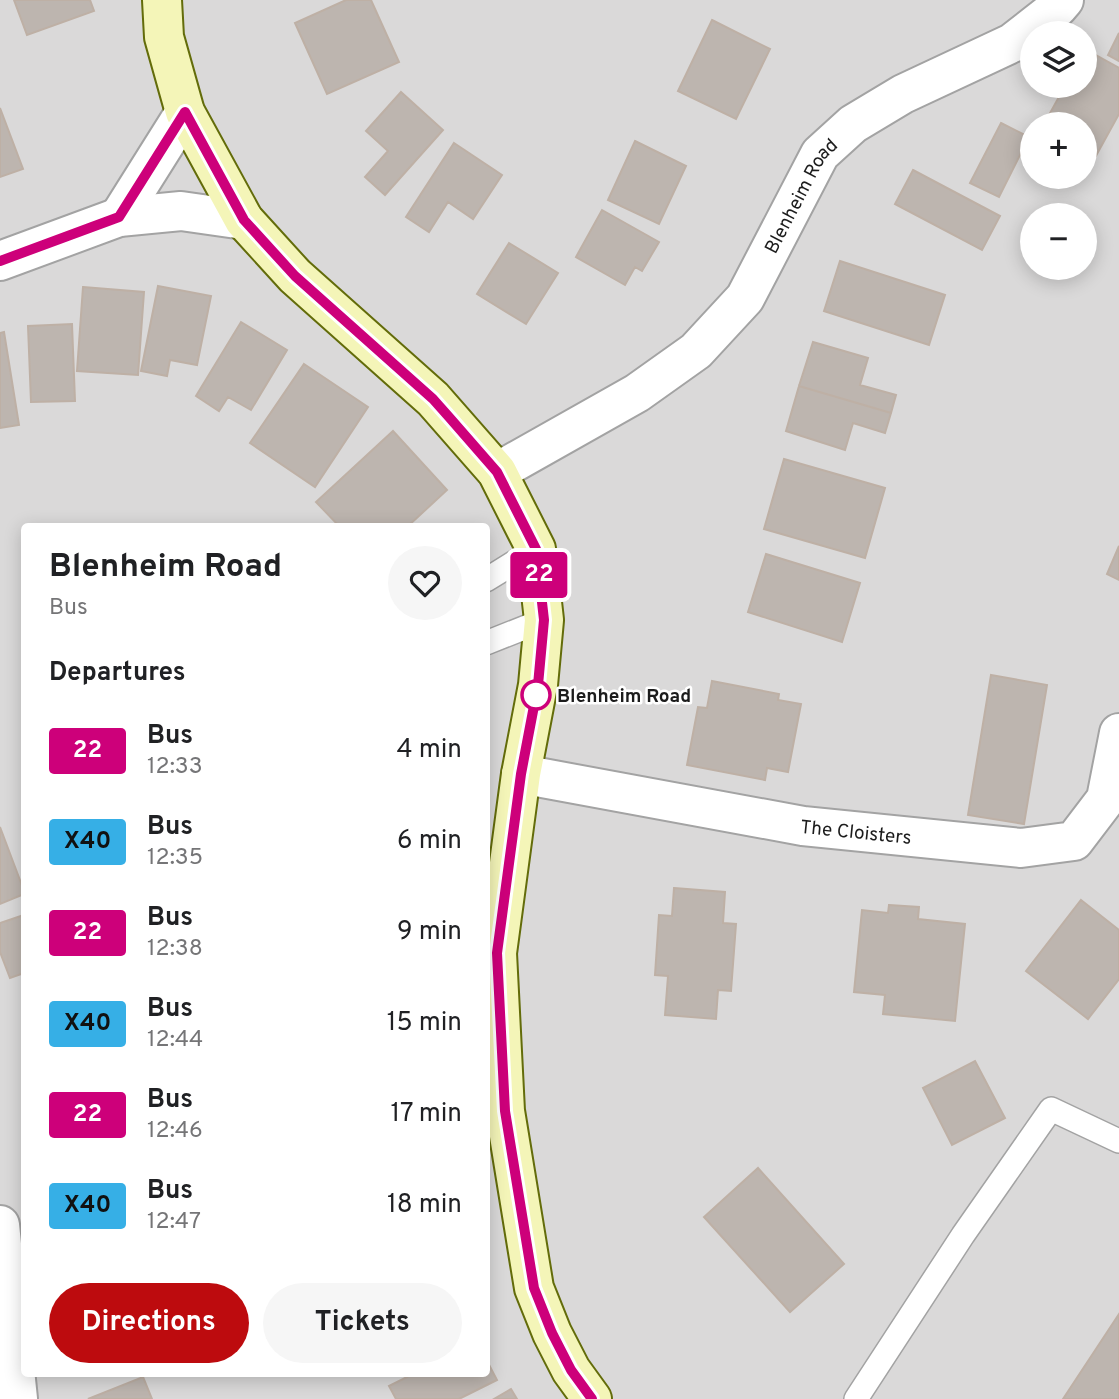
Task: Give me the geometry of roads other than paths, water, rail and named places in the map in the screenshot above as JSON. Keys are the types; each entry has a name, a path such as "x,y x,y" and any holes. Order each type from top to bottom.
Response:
{"street":[{"path":"162,0 163,37 185,112 244,220 295,276 433,399 497,472 536,549 544,620 538,685 521,774 497,953 505,1111 534,1288 552,1333 571,1370 592,1399"},
{"name":"Blenheim Road","path":"497,472 637,393 696,351 745,298 820,154 853,124 903,94 1012,43 1058,8 1064,0"},
{"path":"119,217 185,112"},
{"path":"0,261 119,217 181,211 244,220"},
{"name":"The Cloisters","path":"521,774 803,826 1021,848 1074,841 1106,799 1119,733"},
{"path":"0,1225 18,1399"}],"lane":[{"path":"490,578 536,549"},
{"path":"490,641 544,620"},
{"path":"856,1399 963,1235 1051,1109 1119,1141"}],"place":[{"name":"Blenheim Road","path":"536,695"}]}
